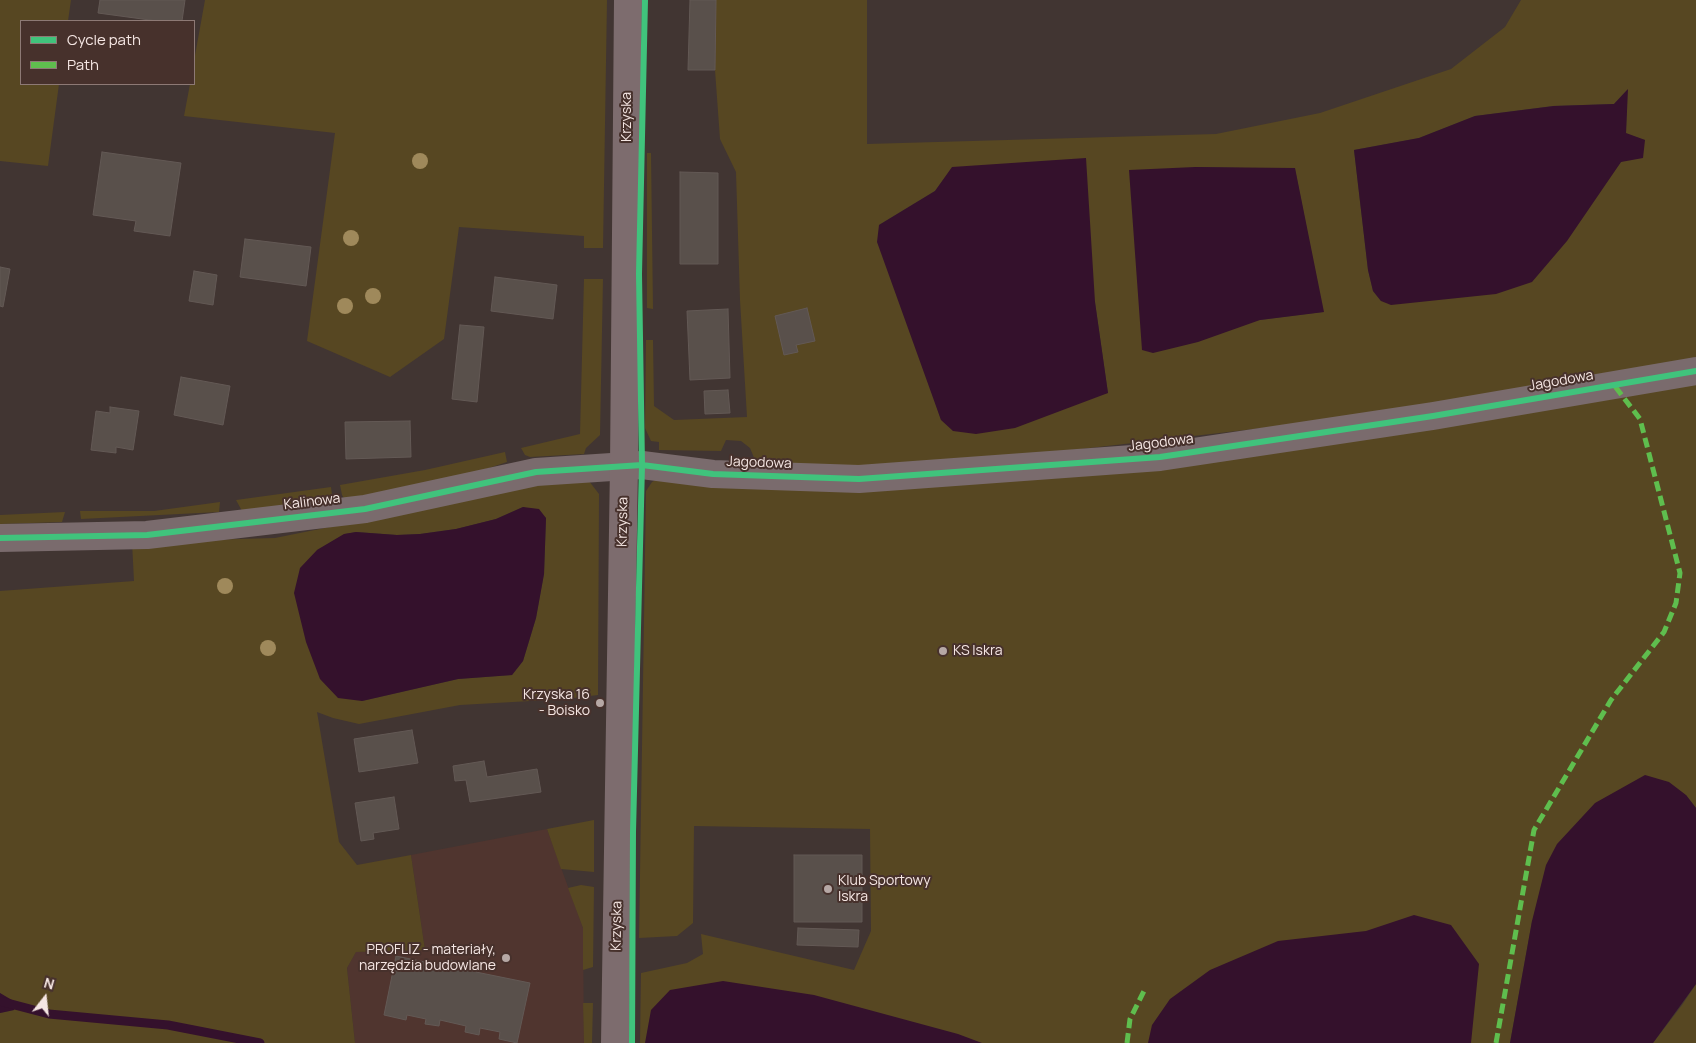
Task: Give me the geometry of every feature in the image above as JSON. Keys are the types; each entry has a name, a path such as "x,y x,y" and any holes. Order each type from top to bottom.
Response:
{"street":[{"name":"Krzyska","path":"615,1043 624,466 628,0"},
{"name":"Jagodowa","path":"624,466 642,465 713,474 859,479 1160,457 1433,416 1696,371"},
{"name":"Kalinowa","path":"0,538 147,535 365,509 536,472 624,466"}],"shaded area":[{"path":"0,0 71,0 68,20 20,20 20,85 59,85 48,166 0,161"},
{"path":"205,0 607,0 603,248 584,248 584,236 459,227 444,339 390,377 307,341 335,133 184,116 190,85 195,85 195,55"},
{"path":"716,0 867,0 867,144 1216,134 1320,113 1451,69 1505,27 1521,0 1696,0 1696,360 1349,418 977,461 786,468 755,460 750,448 741,441 726,440 721,451 659,450 659,442 651,441 645,428 646,340 653,340 654,406 674,420 747,417 740,300 736,172 720,139 715,70","holes":["1627,90 1626,134 1645,140 1621,162 1598,193 1381,301 1373,291 1368,270 1354,150 1419,138 1475,116 1553,106 1614,104","953,167 1095,302 1108,393 941,420 879,225 935,191","1195,167 1295,169 1323,312 1260,320"]},
{"path":"1628,89 1626,133 1645,140 1643,158 1621,162 1567,241 1532,282 1496,294 1391,305 1381,301 1373,291 1368,270 1354,150 1419,138 1475,116 1554,106 1614,104"},
{"path":"647,153 651,153 653,309 647,308"},
{"path":"1086,158 1095,302 1108,393 1015,428 976,434 953,431 941,420 877,242 879,225 935,191 952,167"},
{"path":"1195,167 1295,168 1324,312 1260,320 1198,342 1153,353 1142,350 1129,170"},
{"path":"584,279 603,279 600,435 586,448 584,454 530,457 525,455 521,448 580,434"},
{"path":"1696,382 1696,808 1686,795 1532,921 1510,1043 640,1043 641,973 687,963 703,954 701,934 854,970 871,931 870,829 694,826 693,923 677,936 639,938 646,491 652,482 663,476 876,486"},
{"path":"505,452 507,462 459,478 345,500 342,495 340,485 425,470"},
{"path":"540,479 589,481 599,494 598,695 566,699 460,705 359,724 317,712 339,842 357,865 411,855 425,950 356,952 347,968 355,1043 0,1043 0,1013 14,1010 9,1000 0,993 0,591 134,581 132,542 275,538 419,509","holes":["523,507 546,518 544,574 536,618 523,661 512,675 458,679 362,701 317,550 345,534 356,532 397,535 420,534 456,529 496,519"]},
{"path":"331,487 332,495 330,501 242,511 236,500"},
{"path":"220,502 219,512 81,519 80,511 154,511"},
{"path":"523,507 539,509 546,518 544,574 536,618 523,661 512,675 458,679 362,701 338,698 320,679 306,642 294,593 300,568 317,550 344,534 356,532 397,535 420,534 456,529 496,519"},
{"path":"65,512 62,522 0,524 0,515"},
{"path":"1645,775 1669,782 1686,795 1696,808 1696,984 1653,1043 1510,1043 1532,921 1546,865 1557,844 1595,803"},
{"path":"594,820 594,872 561,869 547,829"},
{"path":"547,829 583,928 584,1043 355,1043 347,968 356,952 425,950 411,855"},
{"path":"581,885 594,887 593,967 583,970 583,928 568,888"},
{"path":"1414,915 1451,925 1479,964 1471,1043 1148,1043 1152,1025 1170,999 1210,970 1278,941 1366,931"},
{"path":"723,981 814,995 958,1034 982,1043 645,1043 651,1010 670,990"},
{"path":"1696,984 1696,1043 1653,1043 1682,1005"},
{"path":"0,993 17,1003 14,1010 0,1013"},
{"path":"583,1003 593,1003 592,1043 584,1043"}],"building":[{"path":"100,0 185,0 182,20 150,20 98,13"},
{"path":"690,0 716,0 715,70 688,70"},
{"path":"102,152 181,163 170,236 134,231 136,221 93,215"},
{"path":"680,172 718,173 718,264 680,264"},
{"path":"245,239 311,247 306,286 240,277"},
{"path":"0,267 10,269 3,307 0,306"},
{"path":"194,271 217,275 213,305 189,301"},
{"path":"495,277 557,285 553,319 491,311"},
{"path":"807,308 815,341 796,345 798,352 784,355 775,316"},
{"path":"728,309 730,378 690,380 687,311"},
{"path":"460,325 484,327 477,402 452,399"},
{"path":"181,377 230,386 223,425 174,415"},
{"path":"728,390 730,413 705,414 704,391"},
{"path":"110,407 139,411 133,450 116,447 116,453 91,450 96,411 110,413"},
{"path":"410,421 411,457 346,459 345,422"},
{"path":"412,730 418,763 359,772 354,739"},
{"path":"484,761 487,777 537,769 541,792 470,802 466,780 455,781 453,766"},
{"path":"394,797 399,829 373,833 374,839 361,841 355,803"},
{"name":"Klub Sportowy Iskra","path":"794,855 862,855 862,922 794,922"},
{"path":"798,928 859,930 858,947 797,945"},
{"path":"396,956 449,967 450,960 478,966 476,972 530,983 517,1043 499,1039 500,1032 480,1028 479,1035 465,1032 466,1026 440,1020 439,1026 425,1024 426,1019 407,1015 406,1020 384,1015"}],"waterway":[{"path":"0,1001 49,1014 168,1025 260,1043"}],"marked path":[{"path":"1496,1043 1534,830 1611,700 1664,632 1676,603 1680,573 1640,419 1614,385"},
{"path":"1127,1043 1130,1019 1146,987"}],"cycle path":[{"path":"632,1043 633,832 642,465 639,274 645,0"},
{"path":"0,538 147,535 365,509 536,472 642,465 713,474 859,479 1160,457 1433,416 1696,371"}],"place":[{"name":"KS Iskra","path":"943,651"},
{"name":"Krzyska 16 - Boisko","path":"600,703"},
{"name":"Klub Sportowy Iskra","path":"828,889"},
{"name":"PROFLIZ - materiały, narzędzia budowlane","path":"506,958"}]}
